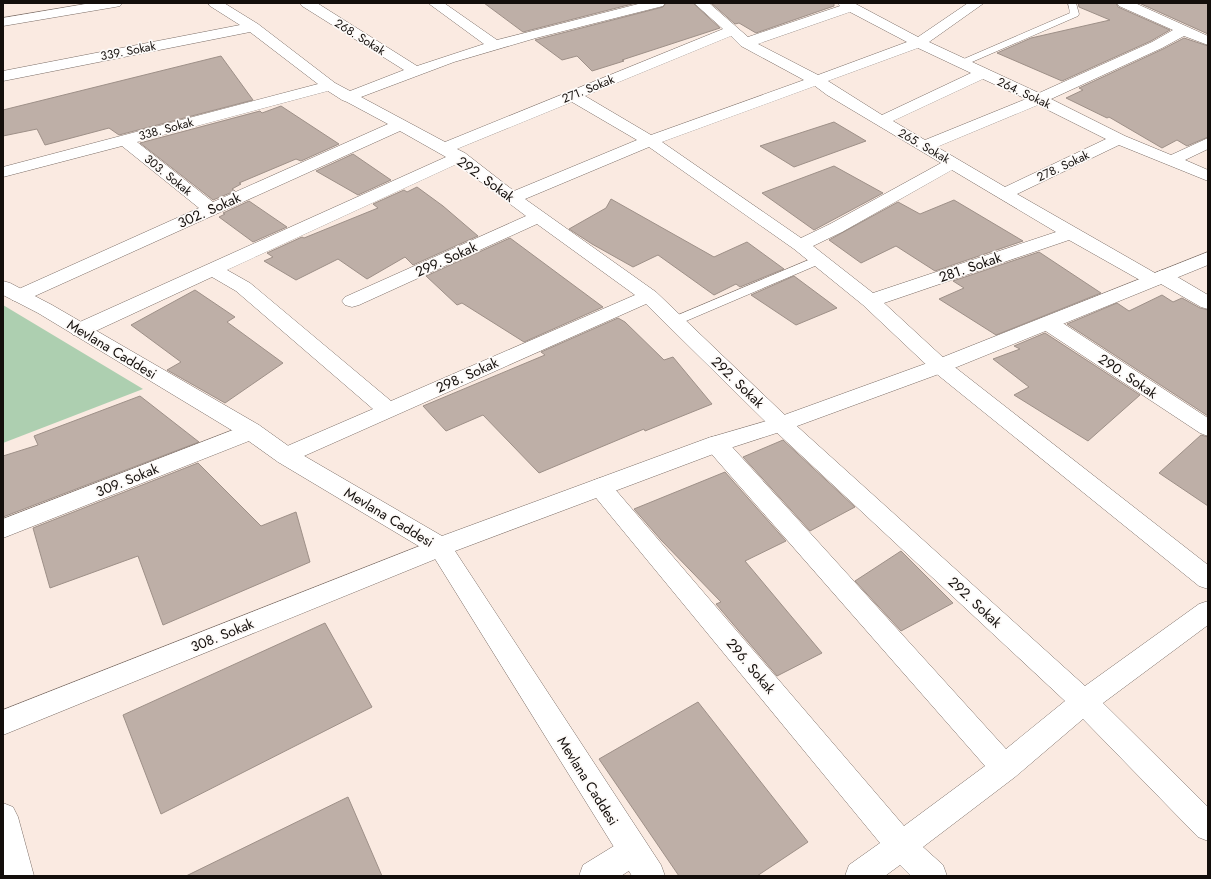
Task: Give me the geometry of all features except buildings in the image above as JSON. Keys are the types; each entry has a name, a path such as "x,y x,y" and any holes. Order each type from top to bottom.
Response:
{"street":[{"path":"3,22 115,3"},
{"name":"292. Sokak","path":"215,3 253,27 338,91 451,153 649,296 781,424 1084,702 1208,827"},
{"name":"268. Sokak","path":"308,3 414,70"},
{"path":"597,3 616,13"},
{"name":"338. Sokak","path":"3,172 125,140 338,91 414,70 494,45 658,3"},
{"name":"265. Sokak","path":"701,3 746,43 816,80 832,92 1071,233 1208,303"},
{"path":"512,198 650,141 919,43 977,3"},
{"path":"1124,3 1208,40"},
{"path":"439,6 457,5"},
{"path":"746,43 847,5"},
{"name":"264. Sokak","path":"847,5 919,43 1039,99 1119,139 1208,176"},
{"path":"439,6 494,45"},
{"name":"339. Sokak","path":"3,76 253,27"},
{"name":"271. Sokak","path":"80,330 213,270 451,153 573,96 733,30"},
{"path":"925,146 1039,99 1157,45 1184,30"},
{"path":"881,121 983,73"},
{"path":"573,96 650,141 800,245 870,301 940,366 1208,579"},
{"name":"302. Sokak","path":"11,292 211,209 400,125"},
{"name":"278. Sokak","path":"1006,194 1119,139"},
{"name":"303. Sokak","path":"125,140 211,209"},
{"path":"1171,161 1208,143"},
{"path":"3,163 20,167"},
{"path":"800,245 836,228 953,163"},
{"name":"299. Sokak","path":"352,301 539,217"},
{"name":"281. Sokak","path":"870,301 1071,233"},
{"name":"308. Sokak","path":"3,723 440,547 716,444 781,424 940,366 1208,258"},
{"path":"213,270 243,287 388,410"},
{"name":"Mevlana Caddesi","path":"11,292 45,309 251,431 286,456 440,547 650,876"},
{"name":"298. Sokak","path":"286,456 649,296"},
{"name":"290. Sokak","path":"1048,323 1208,428"},
{"name":"309. Sokak","path":"3,529 251,431"},
{"path":"716,444 1005,768"},
{"name":"296. Sokak","path":"600,487 901,845 932,876"},
{"path":"860,876 1005,768 1084,702 1208,611"},
{"path":"3,817 19,876"},
{"path":"594,876 633,851"}],"lane":[{"path":"962,63 1075,14 1072,3"},
{"path":"675,321 818,260"}],"green space":[{"path":"3,305 143,389 3,443"}]}
